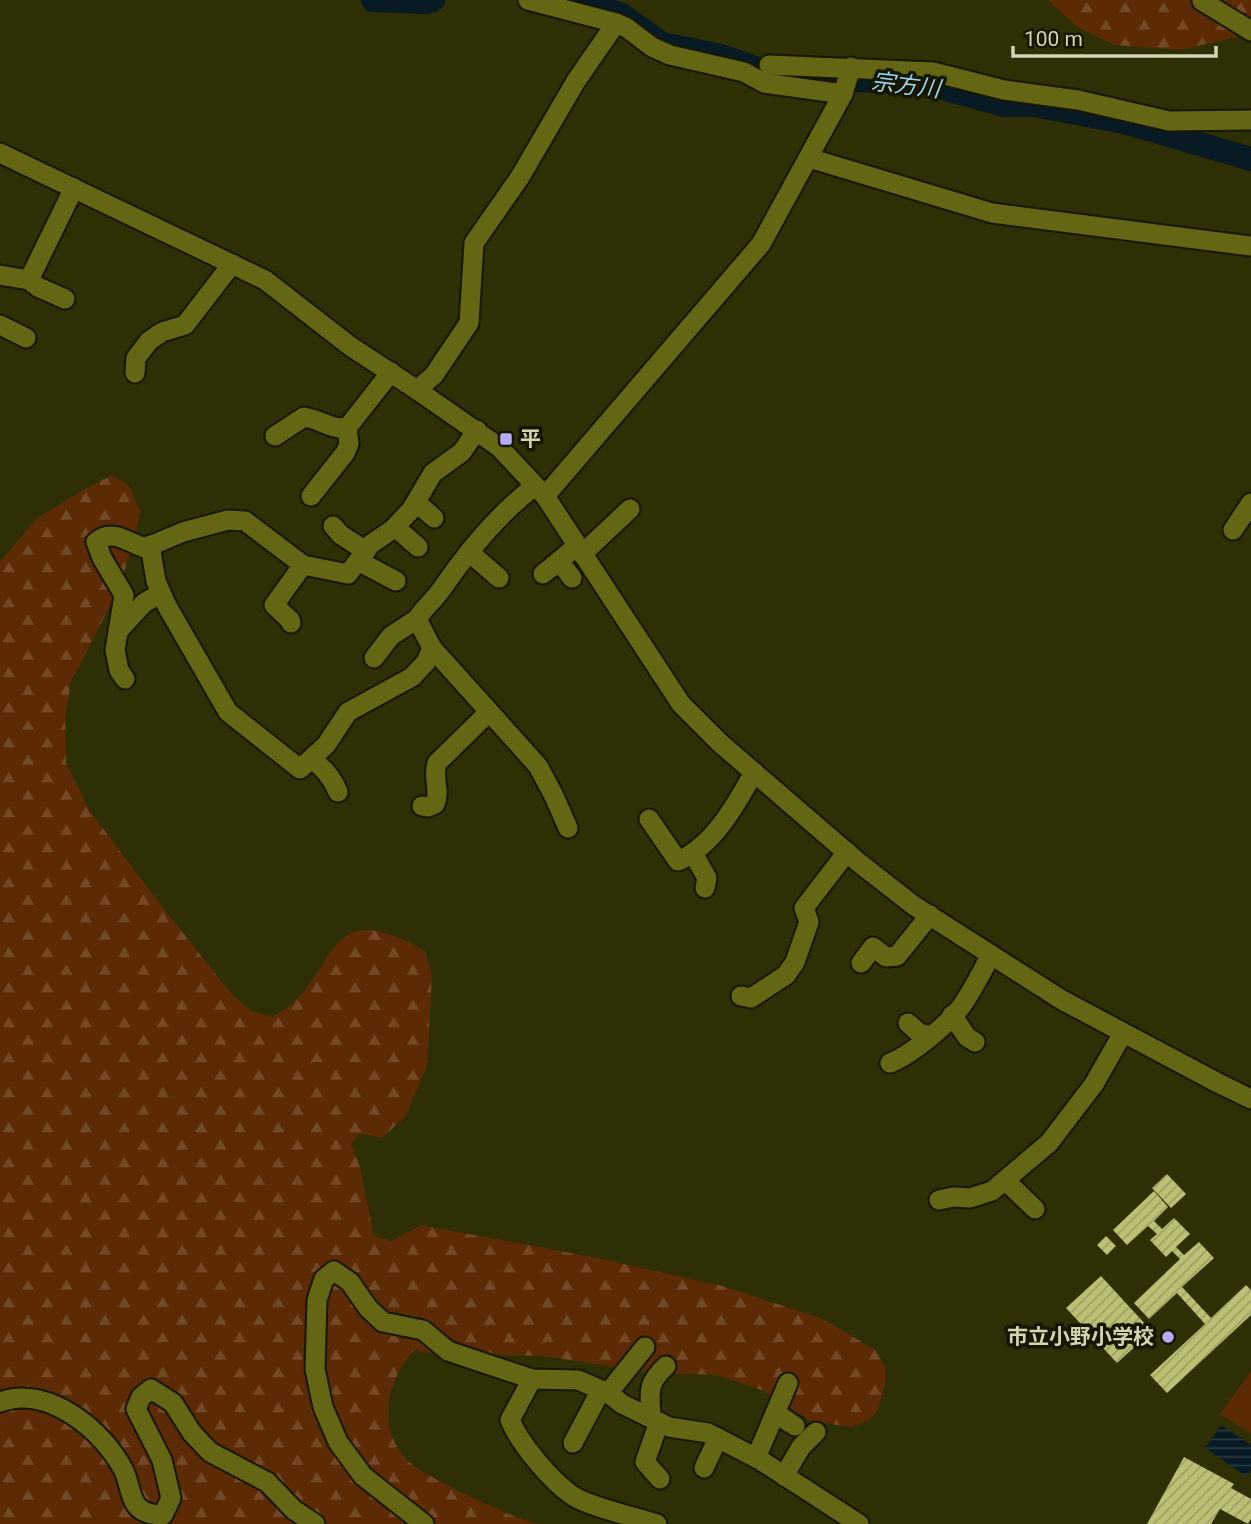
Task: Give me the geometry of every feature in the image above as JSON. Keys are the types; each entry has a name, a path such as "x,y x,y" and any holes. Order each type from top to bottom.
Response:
{"street":[{"path":"528,0 616,23 652,47 670,55 744,72 764,82 847,81 933,72 1004,90 1078,100 1169,121 1251,120"},
{"path":"1202,1 1251,31"},
{"path":"418,390 434,376 469,323 474,243 520,177 576,80 616,23"},
{"path":"769,65 847,81"},
{"path":"374,658 391,636 416,619 440,591 451,572 513,503 540,491 761,244 809,158 847,81"},
{"path":"0,153 265,280 350,346 477,430 499,447 540,491 681,704 720,743 847,852 930,915 1062,1000 1251,1099"},
{"path":"809,158 992,212 1251,246"},
{"path":"29,280 74,188"},
{"path":"135,373 136,358 149,341 162,332 185,325 232,264"},
{"path":"0,275 29,280 65,299"},
{"path":"0,325 26,338"},
{"path":"311,496 345,453 349,444 348,428 391,372"},
{"path":"275,436 304,417 319,419 334,428 348,428"},
{"path":"125,679 119,670 115,650 124,595 102,558 96,542 103,536 112,534 145,548 183,531 228,520 246,521 303,565 348,574 371,544 395,527 416,502 433,473 462,452 477,430"},
{"path":"416,502 434,518"},
{"path":"1233,530 1251,503"},
{"path":"572,578 551,568 580,550 629,509"},
{"path":"333,526 362,556 396,581"},
{"path":"395,527 418,547"},
{"path":"150,545 156,581 161,593 228,712 300,769 326,745 348,712 412,677 426,662 432,648"},
{"path":"469,552 499,578"},
{"path":"291,623 274,605 303,565"},
{"path":"118,632 144,603 161,593"},
{"path":"416,619 432,648 538,766 568,828"},
{"path":"422,806 435,804 439,795 433,772 437,763 489,712"},
{"path":"312,759 333,781 338,792"},
{"path":"649,818 678,862 694,855 731,814 754,772"},
{"path":"741,996 751,998 786,975 794,962 808,922 804,908 847,852"},
{"path":"694,855 707,878 705,888"},
{"path":"860,963 873,947 886,957 897,956 930,915"},
{"path":"890,1063 902,1058 930,1036 962,1006 991,955"},
{"path":"952,1015 967,1037 975,1042"},
{"path":"908,1023 919,1033 930,1036"},
{"path":"939,1200 970,1198 992,1191 1049,1143 1094,1084 1123,1033"},
{"path":"1005,1180 1035,1209"},
{"path":"424,1524 363,1476 338,1443 323,1407 315,1370 317,1300 324,1279 334,1271 350,1282 368,1308 383,1322 423,1330 448,1351 531,1379 578,1380 604,1391 622,1404 669,1427 708,1433 756,1458 859,1524"},
{"path":"573,1443 604,1391 645,1347"},
{"path":"660,1479 645,1462 655,1420 650,1389 653,1377 666,1366"},
{"path":"531,1379 510,1420 518,1438 573,1496 657,1524"},
{"path":"756,1458 788,1383"},
{"path":"0,1402 28,1399 52,1404 74,1416 108,1445 124,1471 137,1506 151,1515 163,1515 171,1498 162,1460 136,1409 141,1397 151,1389 173,1403 192,1433 210,1452 267,1482 295,1510 314,1524"},
{"path":"775,1413 794,1426"},
{"path":"784,1476 801,1447 816,1432"},
{"path":"704,1468 718,1438"}],"green space":[{"path":"1048,0 1251,0 1251,30 1240,36 1181,50 1114,45 1077,27"},
{"path":"112,475 129,486 140,511 133,545 117,592 71,682 65,718 66,763 89,810 230,992 251,1011 272,1017 294,1002 334,948 347,935 365,930 390,934 425,951 432,976 427,1066 405,1117 382,1138 360,1133 351,1144 360,1167 374,1236 392,1241 421,1225 597,1258 722,1286 821,1318 875,1350 885,1367 885,1385 878,1409 869,1420 851,1427 811,1421 764,1391 717,1375 655,1373 543,1356 440,1354 414,1350 397,1375 389,1403 391,1432 405,1458 429,1475 463,1493 518,1518 541,1524 0,1524 0,562 36,519"},
{"path":"1251,1371 1251,1434 1220,1414"}],"water":[{"path":"1221,1425 1251,1445 1251,1470 1247,1477 1205,1448"}],"building":[{"path":"1167,1174 1186,1194 1171,1208 1152,1188"},
{"path":"1154,1191 1168,1207 1154,1221 1162,1229 1174,1218 1190,1234 1176,1247 1184,1255 1199,1242 1214,1258 1182,1287 1211,1318 1246,1285 1251,1290 1251,1315 1167,1393 1150,1375 1205,1324 1177,1293 1149,1319 1134,1303 1180,1259 1172,1251 1166,1257 1150,1240 1157,1234 1148,1226 1127,1245 1113,1230"},
{"path":"1106,1236 1116,1246 1107,1255 1097,1245"},
{"path":"1101,1276 1147,1326 1134,1338 1139,1343 1117,1363 1066,1308"},
{"path":"1184,1457 1234,1484 1231,1488 1251,1499 1251,1519 1248,1524 1220,1509 1211,1524 1147,1524"}],"waterway":[{"name":"宗方川","path":"373,0 433,0"},
{"name":"宗方川","path":"569,0 620,14 662,44 721,56 775,75 927,84 1004,105 1034,105 1124,122 1251,159"}],"place":[{"name":"平","path":"506,439"},
{"name":"市立小野小学校","path":"1168,1337"}]}
